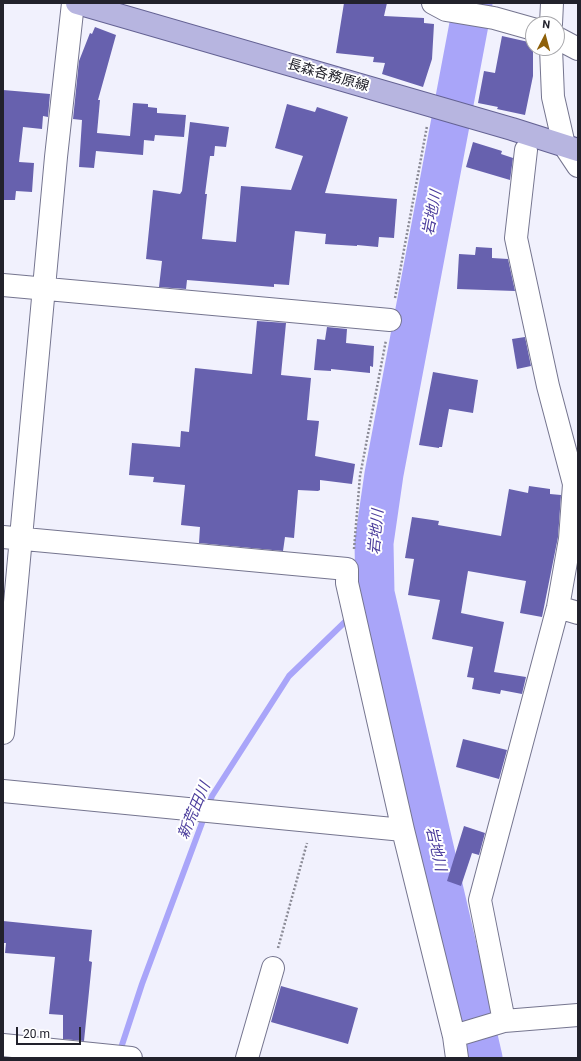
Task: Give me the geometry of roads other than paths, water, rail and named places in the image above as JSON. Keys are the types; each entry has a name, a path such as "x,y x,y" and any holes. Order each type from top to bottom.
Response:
{"main road":[{"name":"長森各務原線","path":"77,3 431,106 522,140 571,148"}],"street":[{"path":"3,733 11,538 45,289 56,157 72,3"},
{"path":"551,16 552,3"},
{"path":"443,7 494,18 525,27"},
{"path":"565,42 578,48"},
{"path":"551,56 553,97 578,166"},
{"path":"504,1021 480,900 568,610 570,539 574,484 548,386 516,238 522,140"},
{"path":"3,285 390,320"},
{"path":"11,538 347,569 348,583 403,830 454,1036 457,1058"},
{"path":"3,791 403,830"},
{"path":"247,1058 272,968"},
{"path":"454,1036 504,1021 578,1015"},
{"path":"3,1045 131,1058"}],"waterway":[{"name":"岩地川","path":"473,3 384,474 374,543 375,593 483,1058"},
{"name":"新荒田川","path":"358,610 375,593"},
{"name":"新荒田川","path":"119,1054 142,984 212,796 289,676 350,617"}]}
